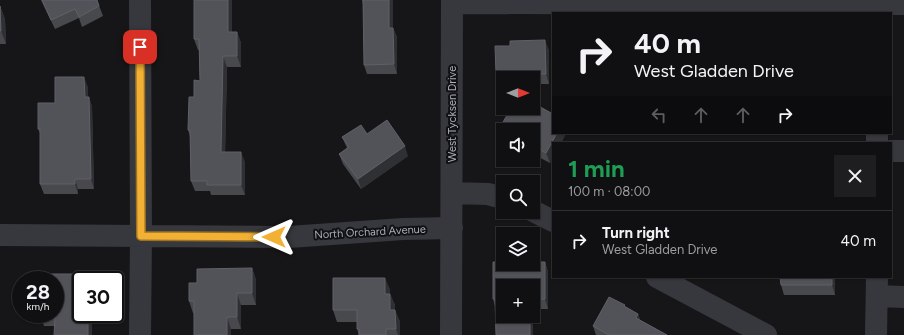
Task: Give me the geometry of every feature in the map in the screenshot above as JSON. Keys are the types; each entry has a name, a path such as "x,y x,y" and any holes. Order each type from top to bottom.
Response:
{"street":[{"path":"140,0 140,335"},
{"path":"452,2 904,4"},
{"name":"West Tycksen Drive","path":"451,335 452,2"},
{"path":"892,151 904,151"},
{"path":"452,193 488,194 496,196"},
{"path":"540,215 552,221"},
{"name":"North Orchard Avenue","path":"0,235 289,237 403,229 452,228"},
{"path":"659,278 766,335"},
{"path":"876,335 877,287 904,297"}],"building":[{"path":"42,0 97,0 99,6 79,17 75,9 51,20"},
{"path":"194,0 228,0 228,32 237,32 237,56 223,56 221,152 241,152 241,185 207,185 207,181 191,181 190,130 188,130 189,97 194,97 194,80 200,81 199,39 194,39"},
{"path":"363,0 389,0 389,28 393,28 394,64 364,65"},
{"path":"0,6 1,31 0,31"},
{"path":"545,40 546,74 540,74 540,71 496,71 496,74 495,46 510,46 510,41"},
{"path":"55,77 84,77 85,97 89,97 91,179 75,179 75,184 40,184 40,129 38,129 38,103 55,103"},
{"path":"540,107 552,113 552,134 556,134 546,153 540,150 540,123 503,123 507,115 540,115"},
{"path":"387,120 405,146 358,179 339,154 349,147 342,137 361,125 367,134"},
{"path":"493,262 496,262 496,271 540,271 540,262 545,262 545,299 540,299 540,279 496,279 496,323 530,323 530,335 496,335 495,299 493,299"},
{"path":"252,268 252,293 237,293 237,317 227,317 227,335 194,335 194,301 189,301 189,283 197,283 197,269"},
{"path":"64,274 72,274 72,323 88,323 88,335 54,335 55,323 64,323"},
{"path":"333,278 385,278 385,294 390,294 390,310 395,310 396,329 386,329 386,335 359,335 359,329 357,329 357,310 333,310"},
{"path":"780,278 832,278 832,285 781,285"},
{"path":"609,297 638,314 636,318 667,335 609,335 593,326"}],"route":[{"path":"140,47 141,236 274,237"}]}
